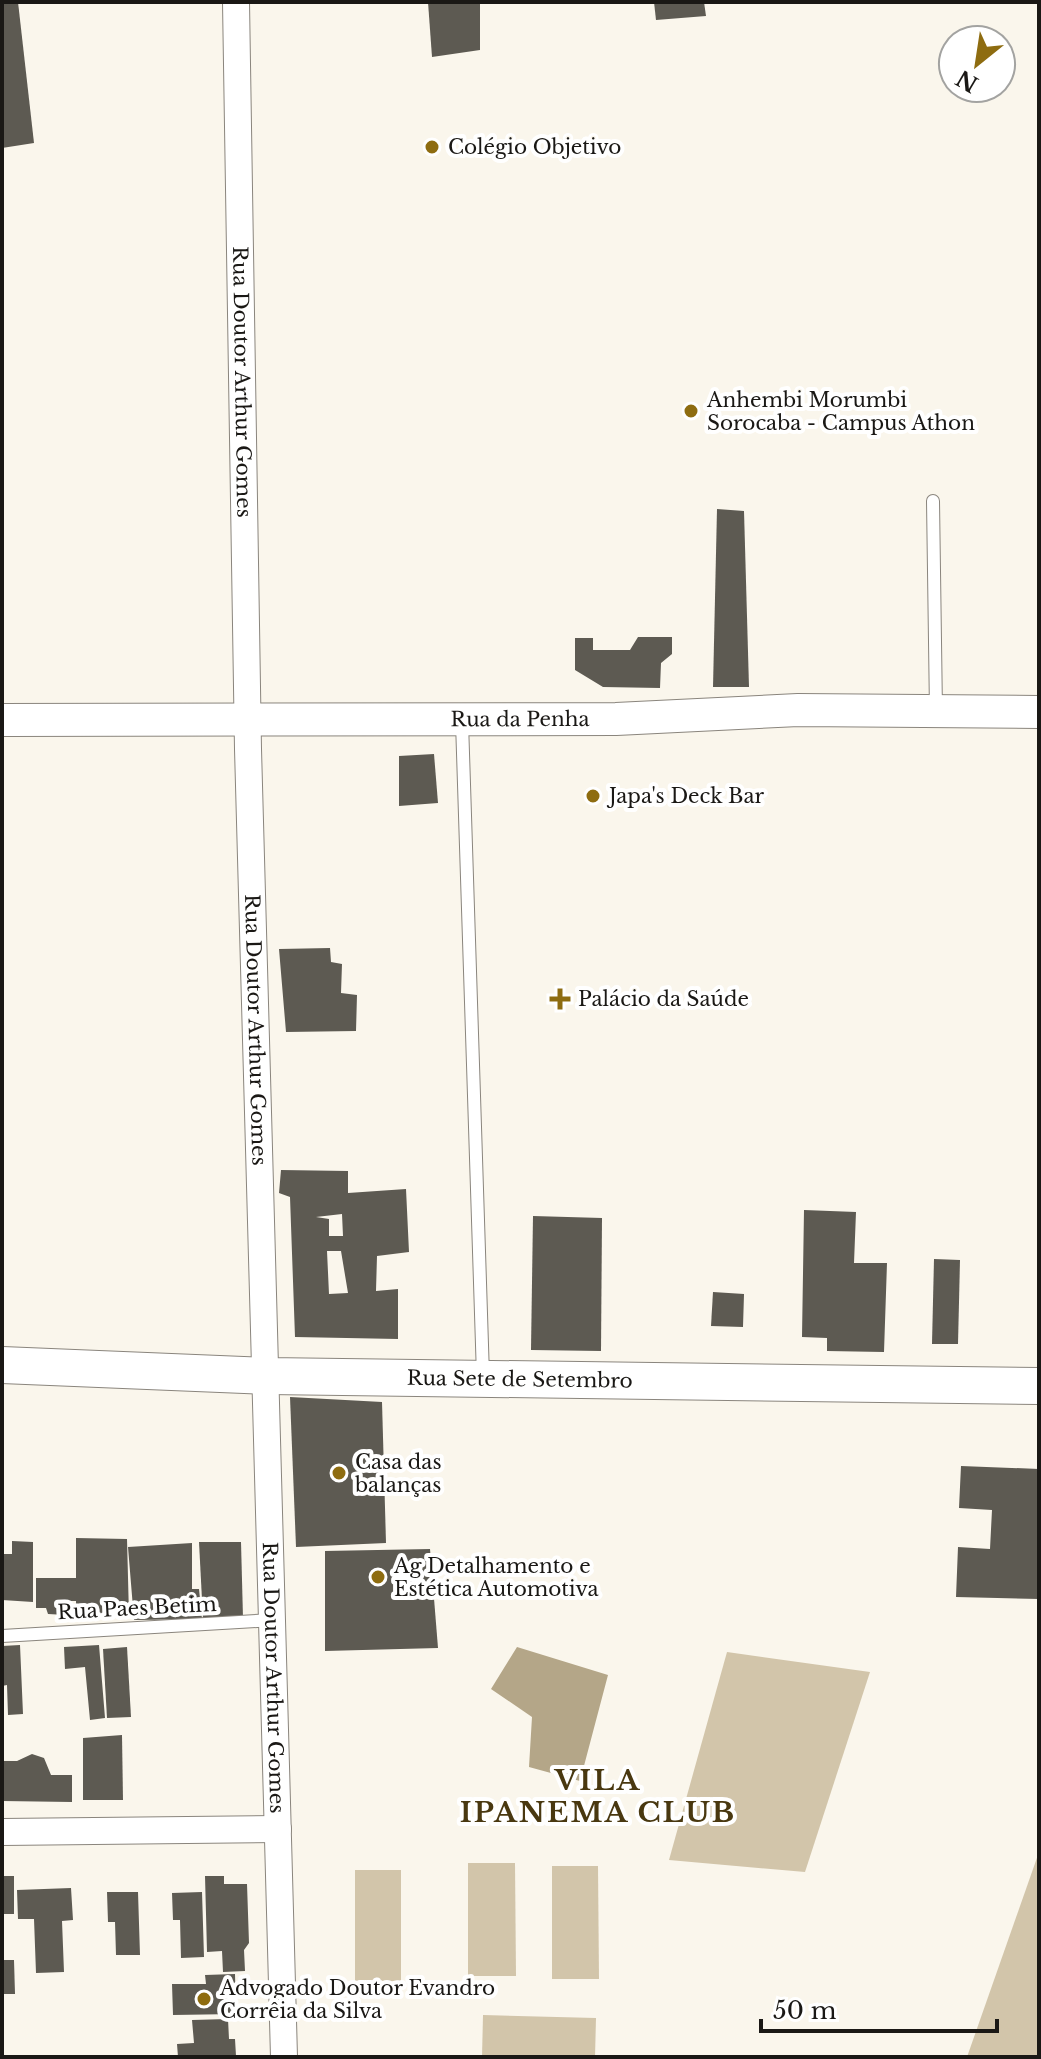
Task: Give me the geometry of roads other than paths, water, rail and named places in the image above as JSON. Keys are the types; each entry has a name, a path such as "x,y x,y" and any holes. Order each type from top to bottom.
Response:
{"main road":[{"name":"Rua Sete de Setembro","path":"2,1365 268,1376 1039,1386"}],"street":[{"name":"Rua Doutor Arthur Gomes","path":"236,2 248,717 284,2057"},
{"name":"Rua da Penha","path":"2,720 248,717 616,719 798,710 1039,712"},
{"path":"2,1832 278,1829"}],"lane":[{"path":"933,501 936,711"},
{"path":"462,718 483,1379"},
{"name":"Rua Paes Betim","path":"2,1636 273,1620"}],"place":[{"name":"Colégio Objetivo","path":"432,147"},
{"name":"Anhembi Morumbi Sorocaba - Campus Athon","path":"691,411"},
{"name":"Japa's Deck Bar","path":"593,796"},
{"name":"Palácio da Saúde","path":"560,999"},
{"name":"Casa das balanças","path":"339,1473"},
{"name":"Ag Detalhamento e Estética Automotiva","path":"378,1577"},
{"name":"Advogado Doutor Evandro Corrêia da Silva","path":"204,1999"}],"district":[{"name":"VILA IPANEMA CLUB","path":"598,1796"}]}
